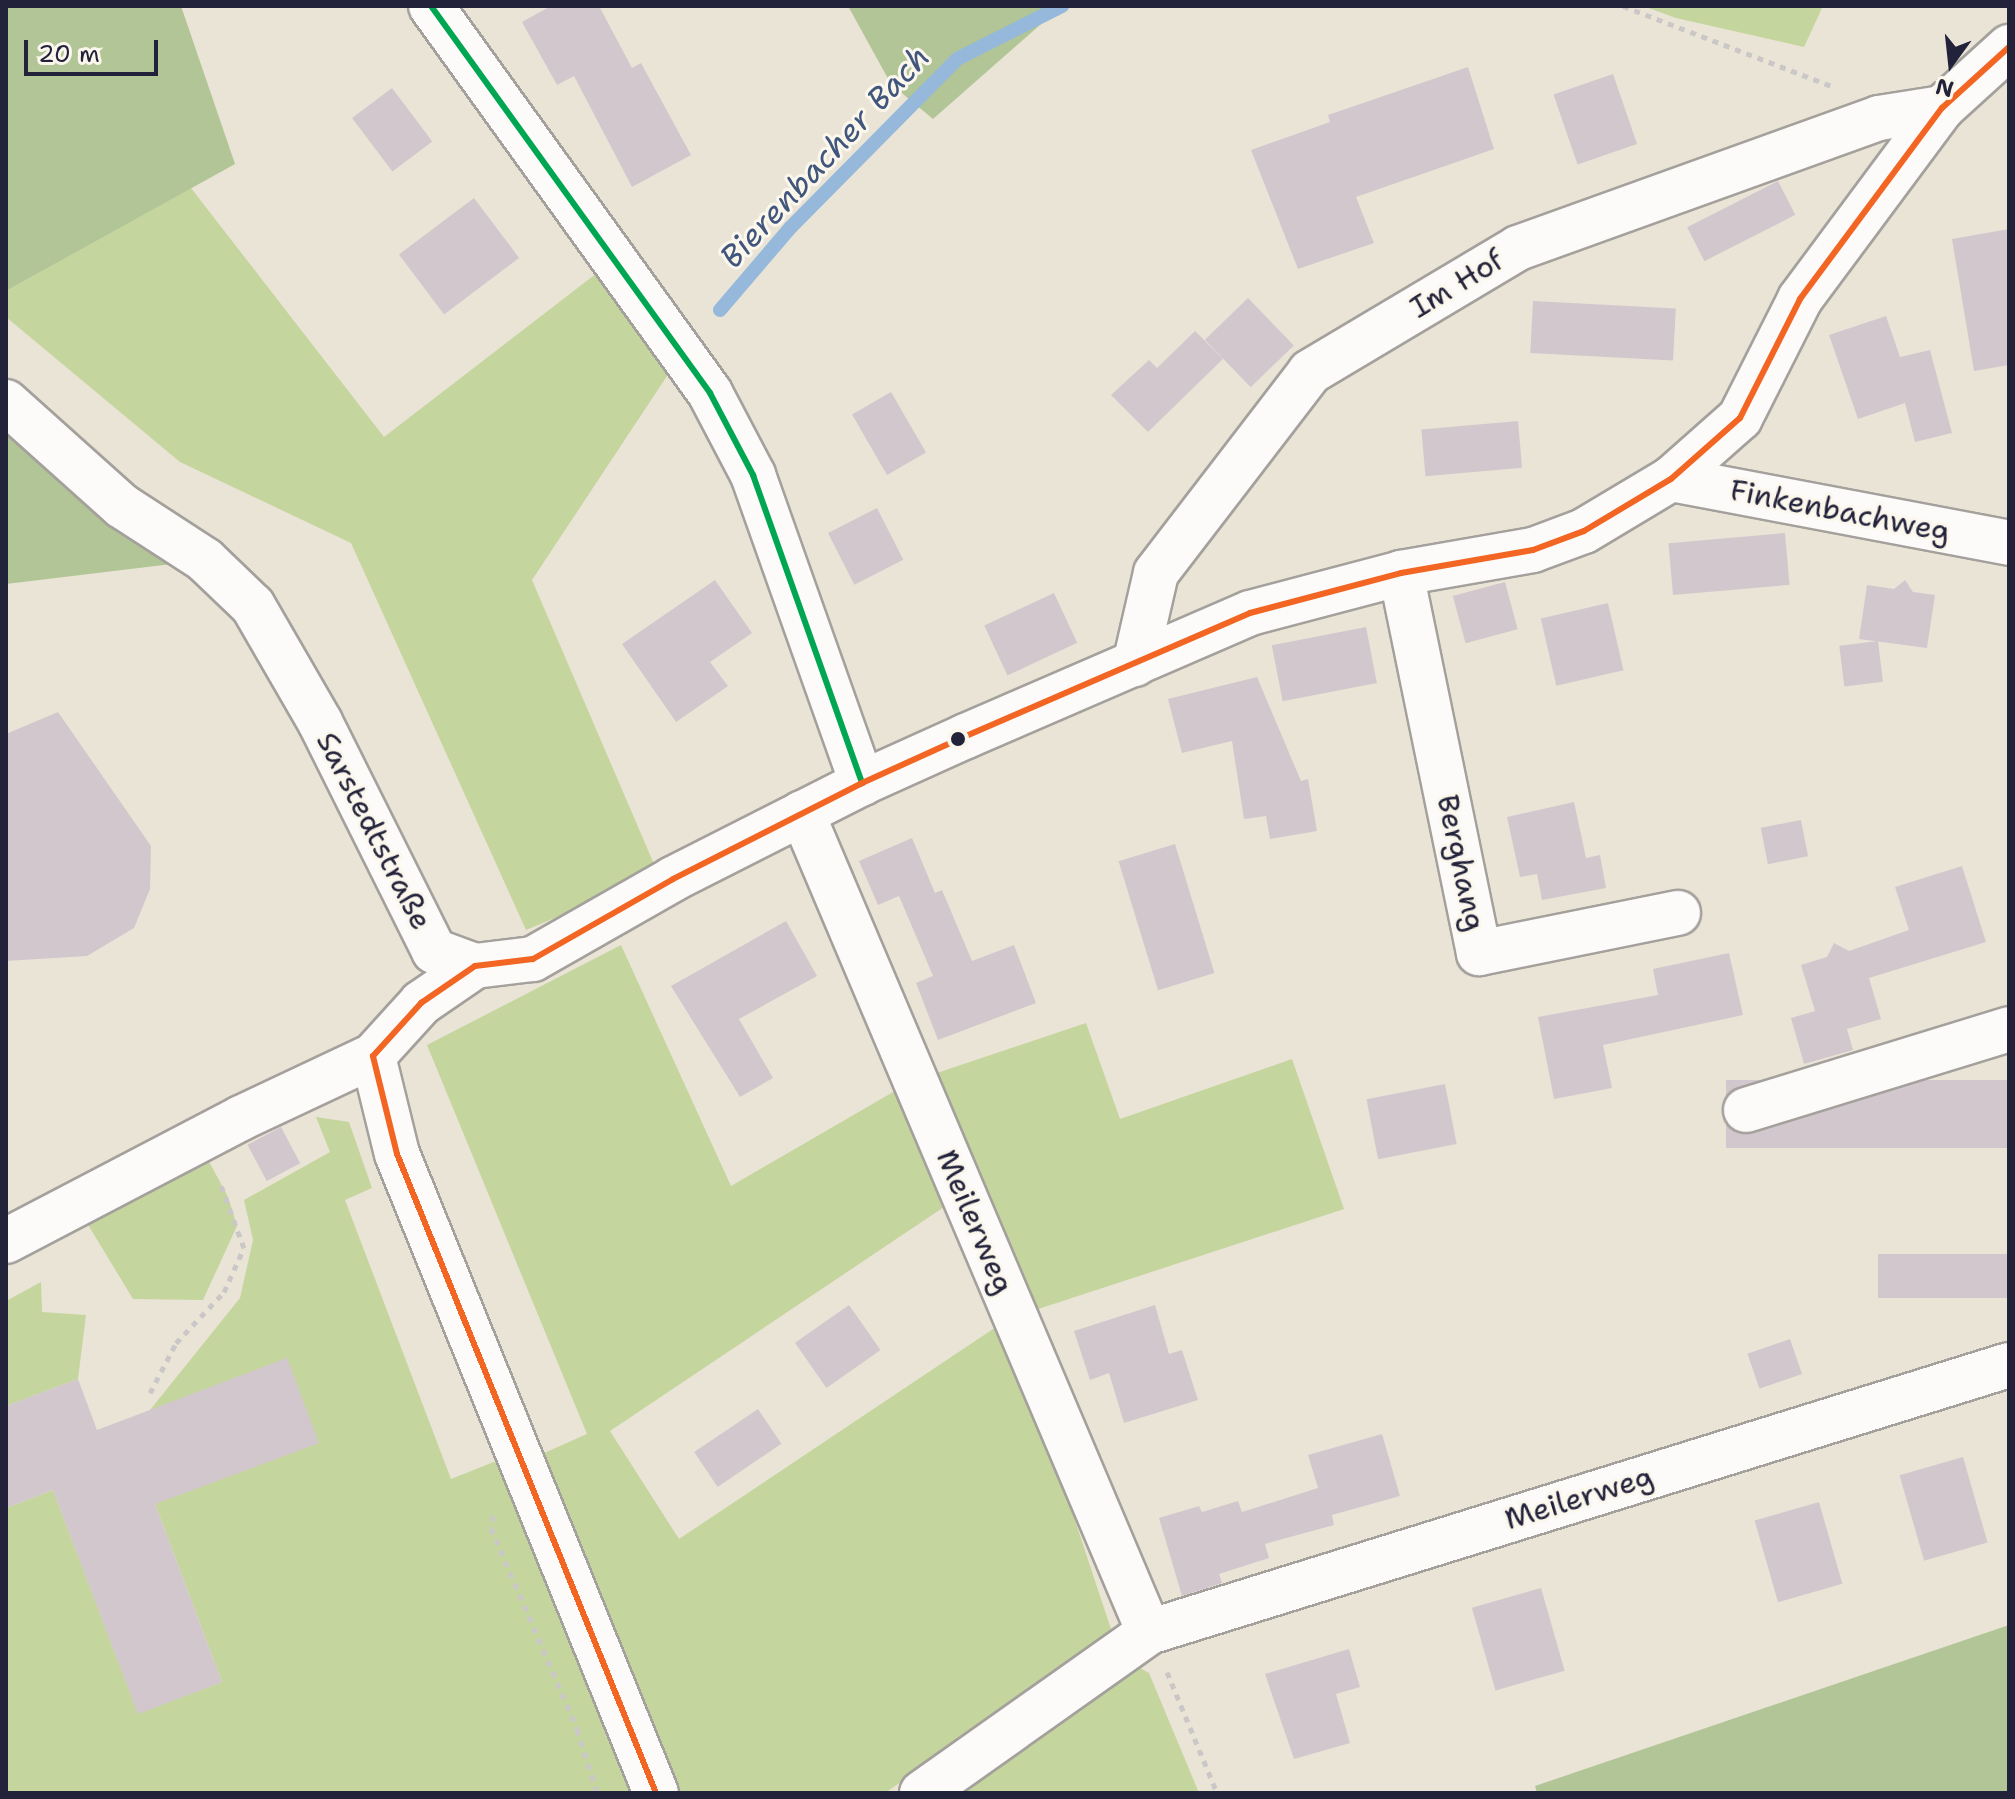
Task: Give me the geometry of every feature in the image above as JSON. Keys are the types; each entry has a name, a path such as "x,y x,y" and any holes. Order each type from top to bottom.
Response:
{"street":[{"path":"431,6 710,393 753,475 862,783"},
{"path":"6,1241 198,1141 373,1056 421,1003 475,966 533,959 673,879 862,783 1250,613 1401,573 1533,550 1584,531 1671,479 1740,418 1800,299 1942,108 2009,47"},
{"name":"Im Hof","path":"1135,664 1156,573 1310,372 1518,248 1879,118 1942,108"},
{"name":"Sarstedtstraße","path":"6,402 122,506 205,560 253,606 320,722 434,951 475,966"},
{"name":"Finkenbachweg","path":"1671,479 2009,543"},
{"name":"Berghang","path":"1401,573 1479,953 1678,913"},
{"name":"Meilerweg","path":"802,813 1149,1632"},
{"path":"1746,1110 2009,1029"},
{"path":"373,1056 397,1154 656,1793"},
{"name":"Meilerweg","path":"922,1793 1149,1632 2009,1365"}],"path":[{"path":"1623,6 1822,81 1879,118"},
{"path":"150,1393 176,1343 224,1292 244,1248 228,1197 198,1141"},
{"path":"1149,1632 1217,1793"}],"green space":[{"path":"6,6 181,6 235,164 6,291"},
{"path":"848,6 1076,6 1056,11 933,119 891,84"},
{"path":"1643,6 1823,6 1804,47 1676,18"},
{"path":"191,188 384,437 597,273 673,367 532,580 654,864 600,899 526,930 351,543 180,462 6,317 6,291"},
{"path":"6,402 205,560 6,584"},
{"path":"621,945 731,1186 900,1088 947,1205 610,1431 679,1539 1008,1319 1113,1635 885,1793 673,1793 544,1453 587,1434 427,1045"},
{"path":"1086,1023 1120,1119 1292,1059 1344,1209 1026,1313 931,1075"},
{"path":"316,1117 349,1122 372,1188 345,1200 451,1479 519,1452 656,1793 6,1793 6,1508 53,1490 138,1713 222,1682 155,1504 150,1410 240,1298 253,1240 244,1200 330,1152"},
{"path":"198,1141 228,1197 237,1226 203,1300 133,1299 76,1205"},
{"path":"41,1282 42,1312 86,1315 78,1379 6,1406 6,1301"},
{"path":"2009,1625 2009,1793 1537,1793 1535,1786"},
{"path":"1126,1660 1149,1673 1199,1793 948,1793"}],"building":[{"path":"551,6 599,6 632,68 641,63 691,155 632,187 574,76 557,85 522,22"},
{"path":"1468,67 1494,149 1356,197 1374,243 1298,269 1251,150 1330,122 1328,115"},
{"path":"1613,74 1637,144 1578,164 1553,95"},
{"path":"392,88 432,142 392,172 352,118"},
{"path":"1778,181 1795,215 1704,261 1687,227"},
{"path":"474,198 519,258 444,314 399,255"},
{"path":"2009,229 2009,365 1974,371 1952,239"},
{"path":"1248,298 1294,345 1251,387 1205,340"},
{"path":"1533,301 1676,308 1673,360 1530,353"},
{"path":"1886,316 1900,357 1930,350 1952,433 1915,442 1905,403 1858,419 1829,335"},
{"path":"1195,331 1223,359 1148,432 1111,395 1149,360 1157,368"},
{"path":"891,392 926,453 887,475 852,414"},
{"path":"1518,421 1522,468 1425,476 1421,429"},
{"path":"877,508 903,560 854,585 828,533"},
{"path":"1785,533 1790,585 1673,595 1668,543"},
{"path":"715,580 752,633 710,662 728,686 676,722 622,644"},
{"path":"1905,580 1913,592 1935,595 1927,648 1859,639 1867,585 1894,589"},
{"path":"1505,582 1518,629 1466,643 1453,596"},
{"path":"1054,593 1077,643 1007,675 984,626"},
{"path":"1608,603 1624,670 1556,686 1541,619"},
{"path":"1366,627 1377,683 1283,701 1272,645"},
{"path":"1878,641 1883,682 1844,686 1839,646"},
{"path":"1257,677 1301,781 1308,779 1317,831 1270,839 1266,816 1244,819 1232,741 1182,753 1168,699"},
{"path":"58,712 151,846 150,889 134,928 87,956 6,961 6,734"},
{"path":"1574,802 1586,858 1600,855 1606,888 1542,900 1537,874 1520,877 1507,817"},
{"path":"1801,820 1808,856 1768,864 1761,828"},
{"path":"912,838 935,893 942,890 972,961 1014,945 1036,1003 938,1040 916,983 933,976 899,896 878,905 859,861"},
{"path":"1175,844 1214,973 1158,990 1119,861"},
{"path":"1962,866 1986,942 1869,978 1881,1019 1847,1029 1853,1050 1804,1064 1791,1018 1815,1011 1801,965 1827,957 1834,943 1849,951 1909,930 1895,887"},
{"path":"786,921 817,976 739,1019 773,1078 740,1097 671,986"},
{"path":"1729,953 1743,1015 1603,1045 1612,1088 1554,1099 1538,1017 1658,995 1653,969"},
{"path":"1726,1080 2009,1080 2009,1148 1726,1148"},
{"path":"1445,1084 1457,1144 1378,1159 1366,1099"},
{"path":"281,1127 300,1163 267,1181 247,1145"},
{"path":"1878,1254 2009,1254 2009,1298 1878,1298"},
{"path":"849,1305 881,1350 826,1388 795,1343"},
{"path":"1155,1305 1169,1354 1182,1350 1198,1400 1124,1423 1109,1373 1090,1380 1074,1331"},
{"path":"1790,1339 1802,1374 1759,1389 1747,1354"},
{"path":"287,1358 319,1443 155,1504 222,1682 138,1714 53,1490 6,1508 6,1406 78,1379 97,1430"},
{"path":"758,1409 781,1444 718,1487 694,1452"},
{"path":"1382,1434 1400,1496 1332,1515 1334,1525 1265,1544 1269,1558 1219,1574 1222,1583 1182,1596 1159,1518 1199,1506 1202,1512 1238,1501 1242,1512 1318,1488 1308,1455"},
{"path":"1963,1457 1988,1543 1924,1561 1900,1475"},
{"path":"1819,1502 1842,1584 1778,1602 1755,1520"},
{"path":"1541,1588 1565,1671 1495,1691 1472,1608"},
{"path":"1349,1649 1360,1687 1336,1694 1350,1743 1294,1759 1265,1674"}],"waterway":[{"name":"Bierenbacher Bach","path":"720,310 791,227 957,59 1062,6"}],"transit line":[{"path":"431,6 710,393 753,475 862,783"},
{"path":"656,1793 397,1154 373,1056 421,1003 475,966 533,959 673,879 862,783 966,736 1250,613 1401,573 1533,550 1584,531 1671,479 1740,418 1800,299 1942,108 2009,47"}]}
